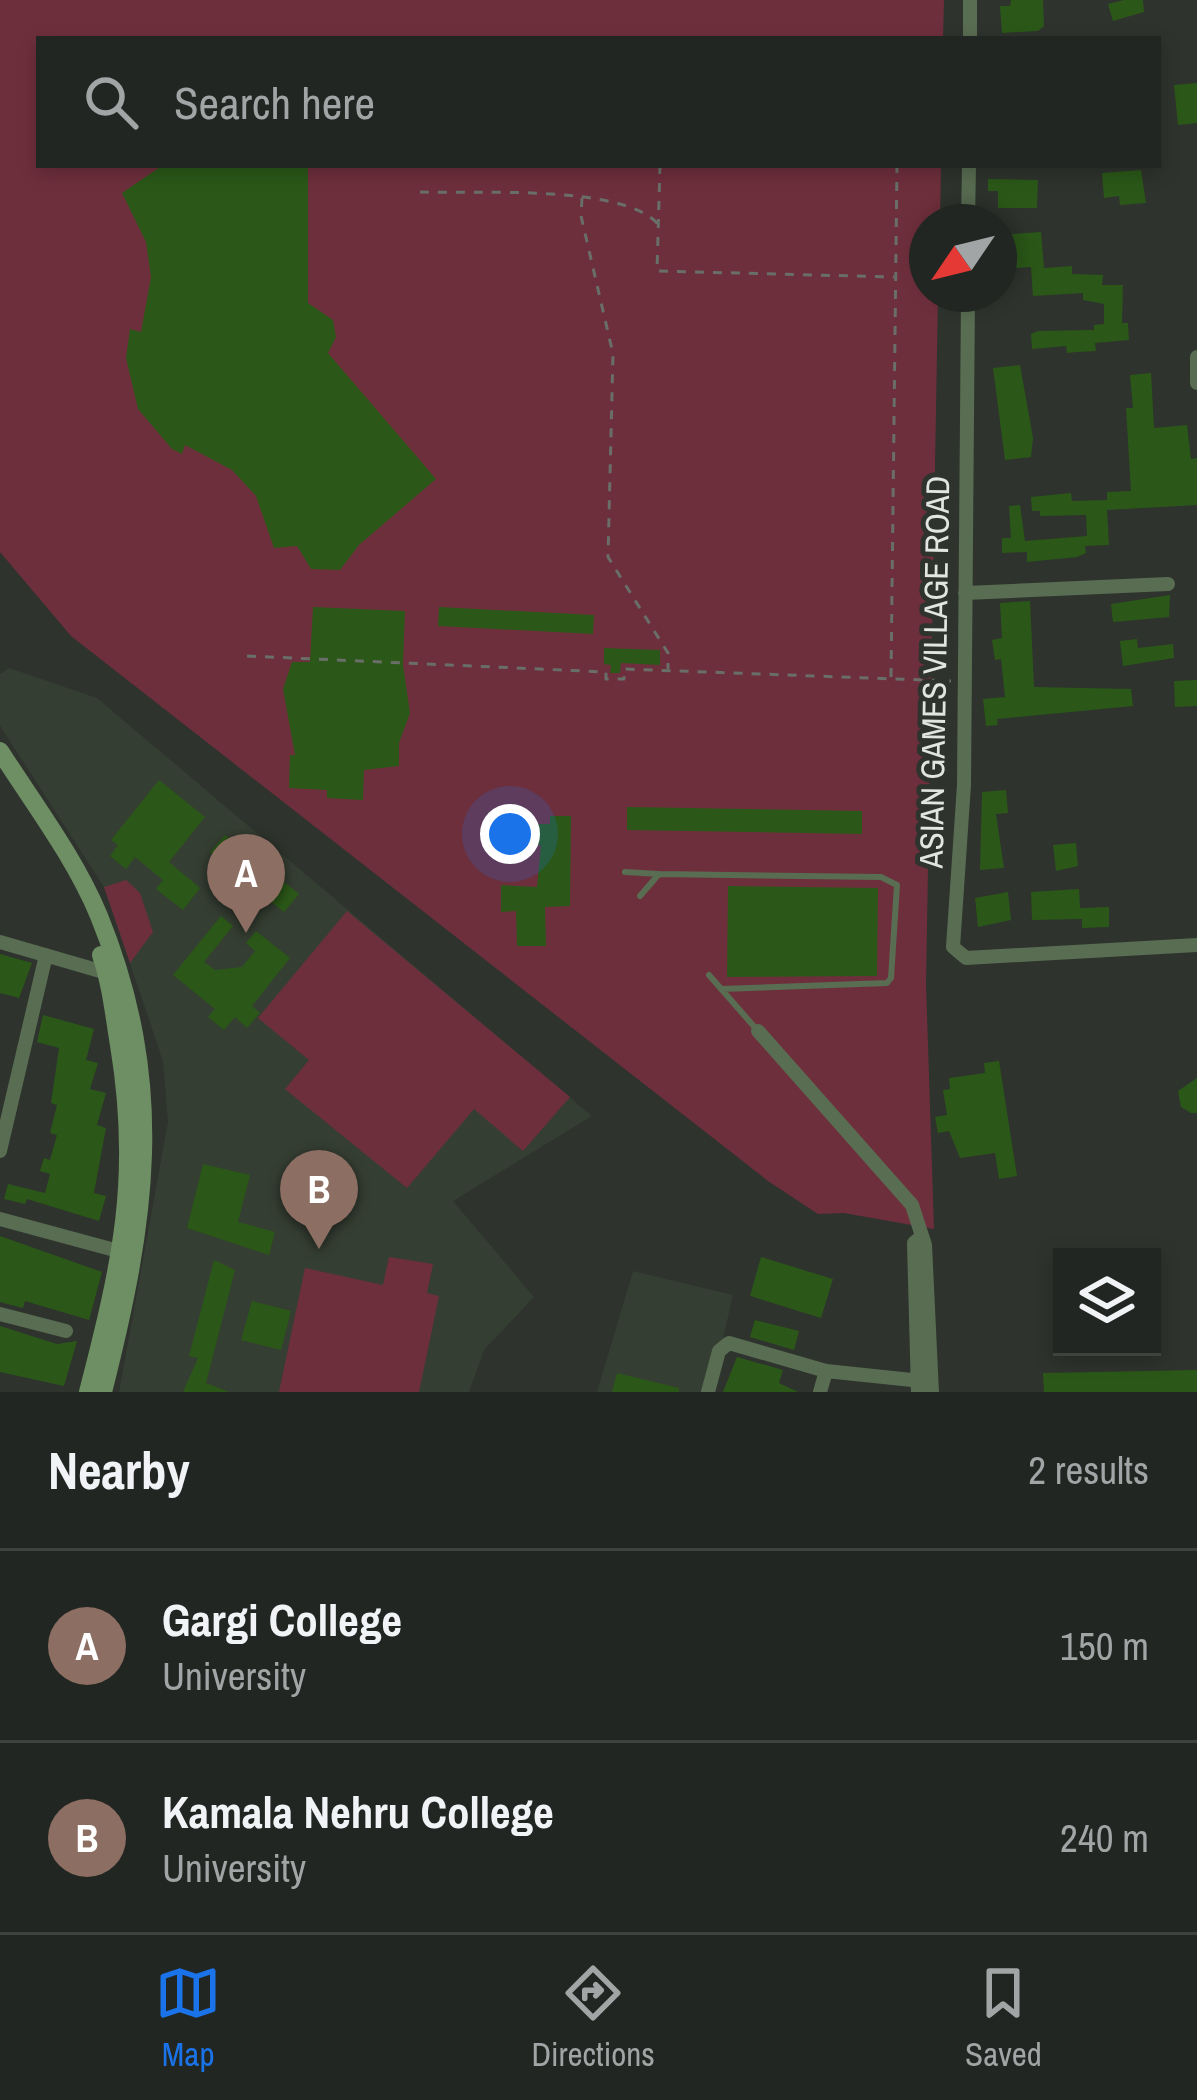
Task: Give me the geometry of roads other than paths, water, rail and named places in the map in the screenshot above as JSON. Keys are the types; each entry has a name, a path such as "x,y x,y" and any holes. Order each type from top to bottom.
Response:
{"street":[{"path":"970,0 970,36"},
{"path":"968,204 969,168"},
{"name":"ASIAN GAMES VILLAGE ROAD","path":"968,312 964,785 951,939 966,958 1197,945"},
{"path":"1197,357 1197,383"},
{"path":"965,593 1168,584"},
{"path":"0,751 98,912 121,977 145,1119 146,1184 136,1257 100,1391"},
{"path":"0,769 83,908 107,973 131,1115 132,1180 100,1391"},
{"path":"0,942 107,973"},
{"path":"0,1150 46,955"},
{"path":"708,1392 719,1351 730,1343 826,1371 925,1387 925,1245 916,1216 904,1192 758,1031"},
{"path":"0,1219 122,1252"},
{"path":"0,1314 66,1331"},
{"path":"820,1392 826,1371"}],"lane":[{"path":"625,872 880,877 897,885 892,978 886,983 721,989"},
{"path":"640,896 659,874"},
{"path":"709,975 758,1031"}],"place":[{"name":"Gargi College","path":"246,933"},
{"name":"Kamala Nehru College","path":"319,1249"}]}
